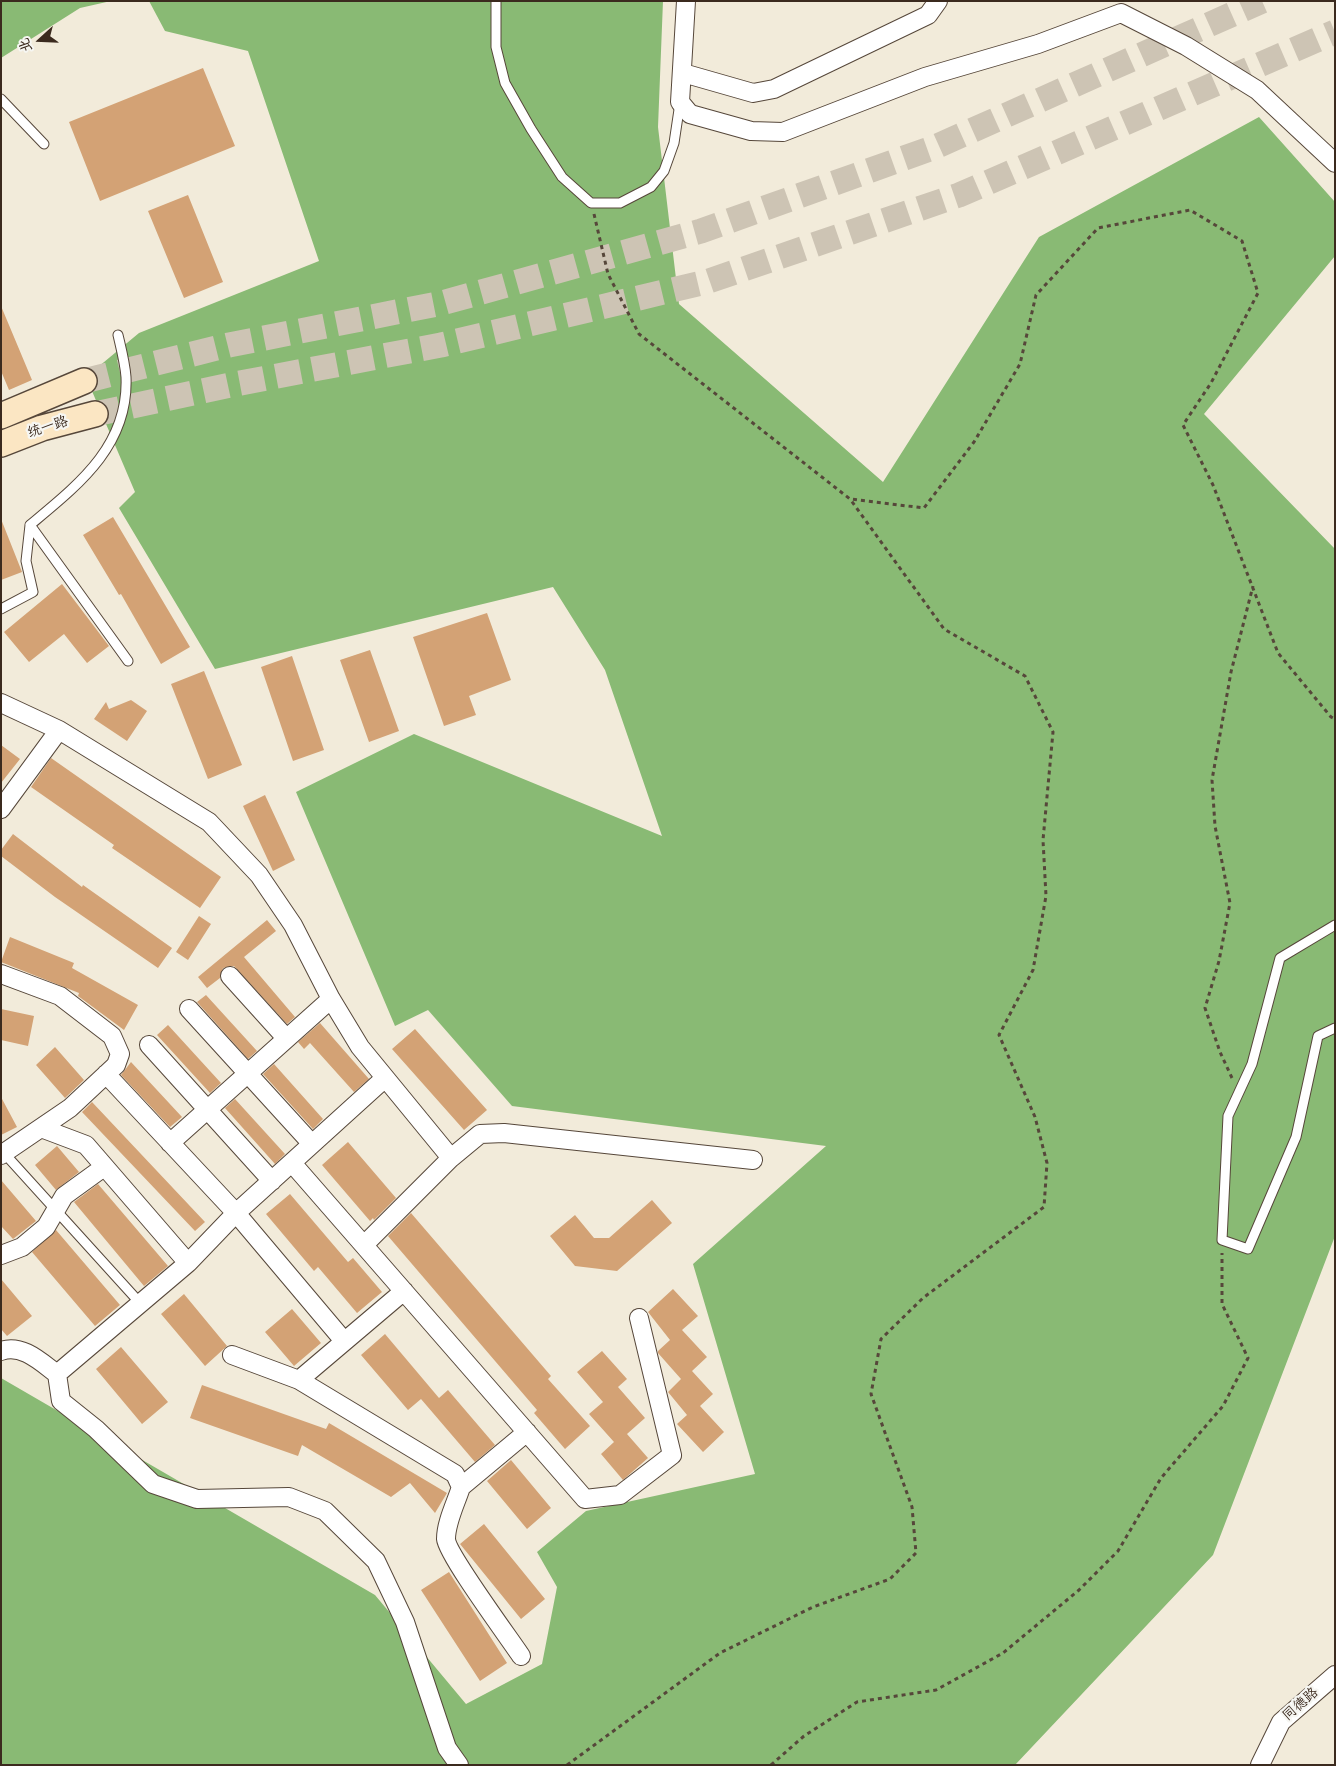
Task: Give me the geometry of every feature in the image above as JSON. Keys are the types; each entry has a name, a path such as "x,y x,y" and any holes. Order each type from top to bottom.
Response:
{"main road":[{"name":"统一路","path":"1,416 84,381"},
{"name":"统一路","path":"1,444 42,428 95,414"}],"street":[{"path":"686,1 680,102 690,114 751,131 783,132 925,76 1038,44 1121,13 1186,46 1256,90 1335,163"},
{"path":"682,73 753,93 774,89 928,15 938,1"},
{"path":"1,703 59,730 209,822 259,875 293,925 330,999 360,1047 451,1158"},
{"path":"1,809 59,730"},
{"path":"1,974 60,996 112,1036 120,1054 116,1066 70,1108 3,1154"},
{"path":"230,976 286,1038"},
{"path":"170,1143 330,999"},
{"path":"189,1009 312,1144"},
{"path":"148,1045 272,1181"},
{"path":"106,1074 236,1213 344,1341"},
{"path":"57,1374 188,1262 236,1213 385,1078"},
{"path":"41,1128 86,1145 188,1262"},
{"path":"364,1245 451,1158 480,1134 504,1133 753,1160"},
{"path":"292,1163 585,1499 620,1495 672,1455 639,1318"},
{"path":"1,1255 22,1247 46,1228 64,1196 104,1167"},
{"path":"299,1380 404,1290"},
{"path":"1,1351 7,1349 27,1352 57,1374 61,1401 96,1429 153,1484 197,1499 289,1497 325,1511 376,1562 406,1622 447,1748 459,1765"},
{"path":"232,1355 299,1380 455,1474 461,1487"},
{"path":"521,1656 456,1560 446,1542 446,1531 461,1487 527,1432"},
{"name":"同德路","path":"1260,1765 1281,1722 1335,1675"}],"lane":[{"path":"496,1 496,48 505,83 531,129 562,177 591,203 620,203 651,187 664,171 674,143 680,102"},
{"path":"1,99 44,144"},
{"path":"1,609 33,592 26,561 30,525 80,483 102,456 120,423 126,377 118,335"},
{"path":"30,525 128,661"},
{"path":"1335,925 1280,958 1252,1064 1228,1116 1222,1240 1248,1249 1296,1137 1318,1036 1335,1028"},
{"path":"3,1154 140,1303"}],"path":[{"path":"567,1765 720,1654 813,1607 890,1579 916,1553 912,1507 870,1394 881,1339 923,1298 999,1238 1044,1207 1047,1163 1035,1117 999,1035 1034,970 1046,896 1044,840 1052,732 1026,676 944,629 850,499 639,334 608,274 591,203"},
{"path":"850,499 924,508 974,442 1020,364 1036,295 1098,228 1190,210 1242,242 1258,293 1211,383 1183,425 1212,485 1278,653 1331,718 1335,719"},
{"path":"1239,1092 1220,1052 1205,1008 1219,961 1230,903 1215,826 1212,780 1231,672 1253,586"},
{"path":"770,1765 804,1736 857,1702 936,1690 1003,1652 1079,1590 1118,1551 1161,1478 1222,1406 1248,1358 1222,1304 1222,1240"}],"green space":[{"path":"1,1 111,1 80,8 1,58"},
{"path":"149,1 663,1 658,127 679,304 883,482 1039,237 1259,117 1335,202 1335,256 1204,414 1335,549 1335,1236 1213,1555 1015,1765 1,1765 1,1378 375,1595 466,1704 542,1664 557,1587 537,1552 586,1511 755,1474 693,1264 826,1146 512,1106 428,1010 395,1026 296,792 414,734 662,836 605,670 553,587 215,669 119,508 135,492 86,377 139,333 319,261 248,51 165,31"}],"building":[{"path":"203,68 235,146 100,201 69,122"},
{"path":"188,195 223,282 184,298 148,211"},
{"path":"1,306 32,380 9,390 1,371"},
{"path":"113,517 190,647 161,664 121,594 119,595 83,535"},
{"path":"1,519 22,572 1,580"},
{"path":"62,584 109,646 87,663 64,634 29,662 4,632"},
{"path":"487,613 511,680 469,696 476,715 444,726 413,637"},
{"path":"370,650 399,731 369,742 340,660"},
{"path":"292,656 324,750 293,761 261,667"},
{"path":"204,671 242,765 208,779 171,684"},
{"path":"131,700 147,711 127,741 94,719 106,702 109,709"},
{"path":"1,745 20,759 1,783"},
{"path":"51,758 221,877 200,908 112,848 114,845 31,787"},
{"path":"265,795 295,860 273,871 243,806"},
{"path":"13,834 82,887 83,885 172,948 158,968 55,897 1,856 1,850"},
{"path":"199,916 211,924 188,960 176,952"},
{"path":"267,920 276,931 244,957 295,1017 287,1024 234,966 223,968 220,978 207,988 198,977"},
{"path":"10,937 74,963 72,968 138,1005 124,1030 78,996 79,993 1,962"},
{"path":"206,995 257,1051 248,1059 197,1002"},
{"path":"1,1009 34,1016 28,1046 1,1040"},
{"path":"320,1023 369,1079 354,1092 310,1043 304,1049 298,1042"},
{"path":"168,1025 221,1083 210,1093 157,1035"},
{"path":"415,1029 487,1110 464,1130 392,1049"},
{"path":"55,1047 84,1080 65,1098 36,1065"},
{"path":"131,1062 182,1117 170,1127 121,1075"},
{"path":"274,1064 323,1119 313,1129 263,1074"},
{"path":"1,1097 17,1127 1,1135"},
{"path":"235,1099 285,1154 275,1164 225,1108"},
{"path":"92,1102 205,1222 195,1231 82,1112"},
{"path":"348,1142 396,1198 374,1220 373,1218 370,1221 322,1165"},
{"path":"57,1146 79,1172 56,1190 35,1165"},
{"path":"1,1180 36,1221 13,1239 1,1226"},
{"path":"98,1184 168,1266 144,1286 74,1202"},
{"path":"290,1194 348,1262 353,1258 382,1292 357,1313 318,1267 314,1271 266,1214"},
{"path":"652,1200 672,1223 617,1271 575,1266 550,1236 575,1215 594,1238 609,1238"},
{"path":"411,1213 551,1376 548,1379 590,1426 565,1449 534,1413 537,1410 388,1236"},
{"path":"56,1230 120,1305 95,1326 32,1252"},
{"path":"1,1279 32,1316 7,1336 1,1329"},
{"path":"673,1289 698,1316 682,1330 707,1357 692,1371 713,1394 700,1406 724,1432 703,1452 677,1424 687,1415 668,1392 681,1379 658,1353 670,1340 648,1312"},
{"path":"184,1294 227,1346 205,1366 161,1314"},
{"path":"292,1309 321,1343 294,1366 265,1332"},
{"path":"385,1334 439,1398 448,1390 495,1445 475,1462 421,1399 408,1410 361,1355"},
{"path":"121,1347 168,1402 142,1424 96,1369"},
{"path":"602,1351 627,1379 618,1387 645,1418 627,1434 648,1458 623,1480 601,1454 614,1442 589,1414 603,1402 577,1372"},
{"path":"202,1385 326,1429 329,1423 447,1493 435,1513 410,1483 391,1497 302,1445 298,1456 190,1418"},
{"path":"511,1460 551,1508 527,1529 487,1481"},
{"path":"484,1524 545,1599 521,1619 460,1544"},
{"path":"449,1572 507,1663 480,1681 421,1590"}],"tunnel":[{"path":"84,381 229,345 442,303 701,231 935,147 1262,1"},
{"path":"95,414 235,384 441,345 706,282 959,195 1335,32"}]}
